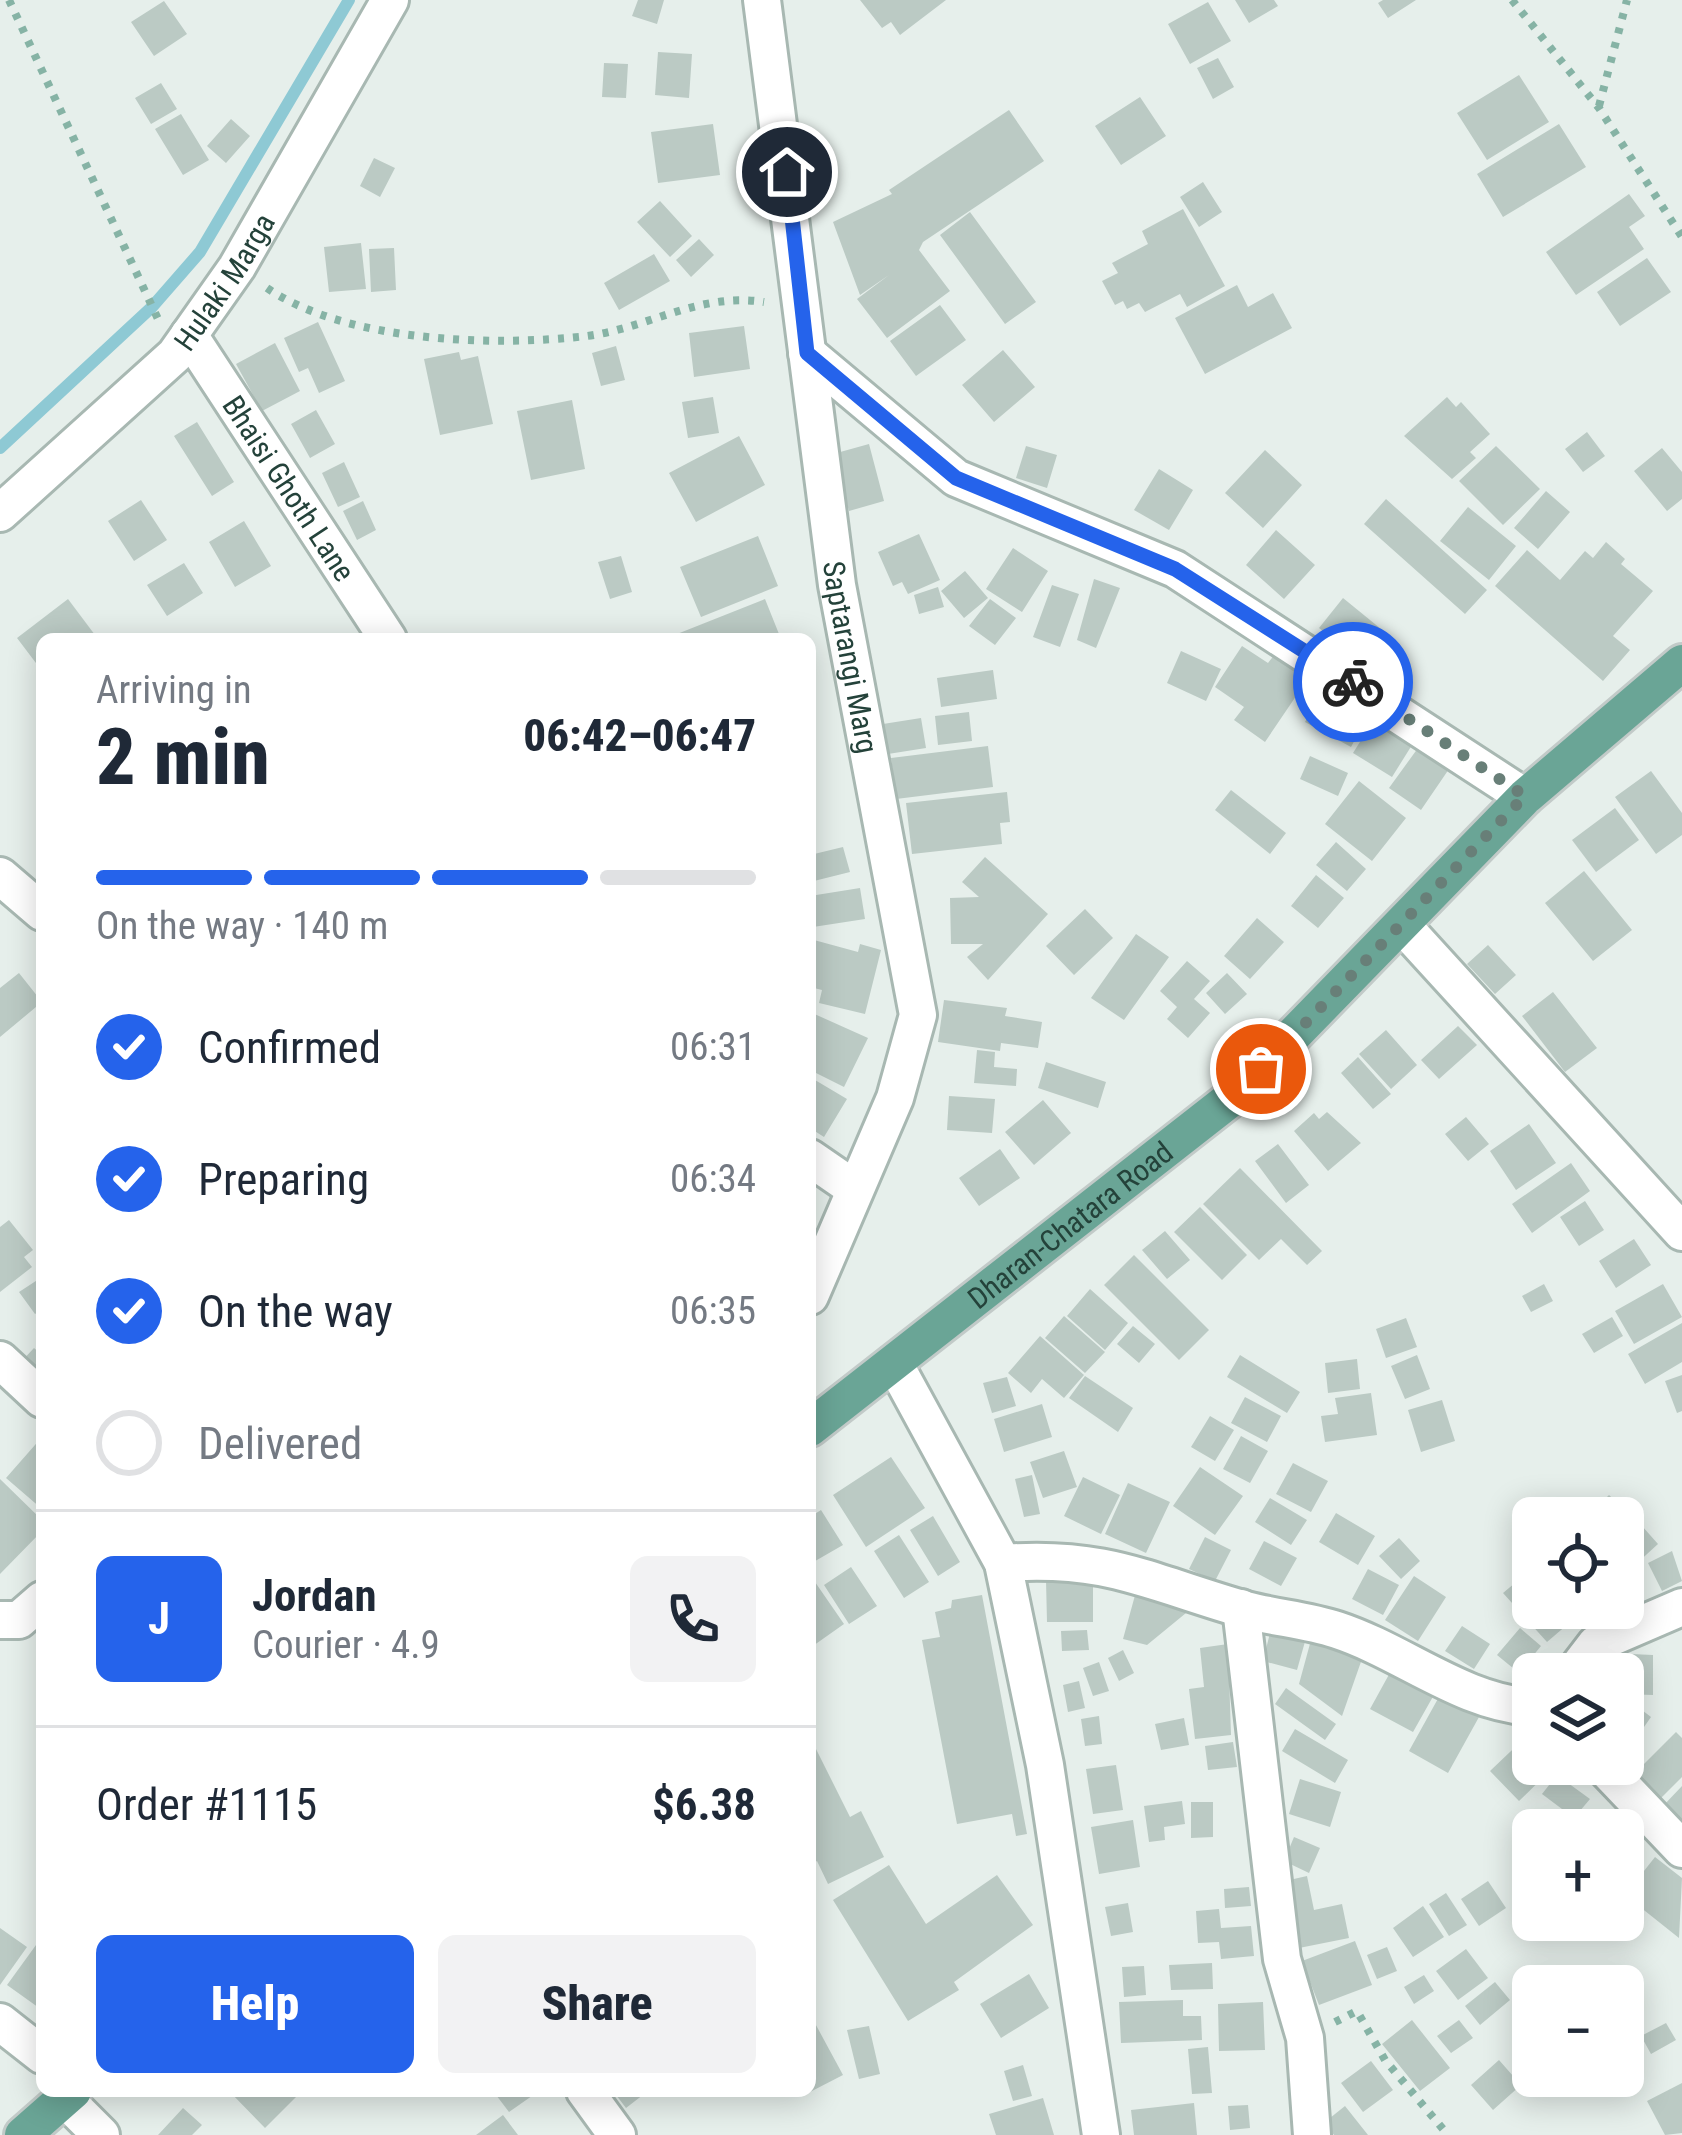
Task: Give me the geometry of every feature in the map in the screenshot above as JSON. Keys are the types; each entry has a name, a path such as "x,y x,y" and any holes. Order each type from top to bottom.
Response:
{"main road":[{"name":"Dharan-Chatara Road","path":"816,1423 1233,1097 1525,796 1682,663"},
{"path":"23,2135 67,2097"}],"street":[{"name":"Hulaki Marga","path":"0,513 182,345 237,267 390,0"},
{"name":"Saptarangi Marg","path":"762,0 837,585 917,1015 895,1098 816,1282"},
{"name":"Bhaisi Ghoth Lane","path":"182,345 384,633"},
{"path":"807,353 956,478 1175,569 1525,796"},
{"path":"0,876 36,907"},
{"path":"1402,925 1682,1232"},
{"path":"816,1162 855,1189"},
{"path":"0,1360 36,1393"},
{"path":"894,1364 1003,1563 1045,1765 1101,2135"},
{"path":"1003,1563 1064,1559 1132,1571 1241,1608 1336,1630 1497,1705 1512,1706"},
{"path":"0,1620 19,1620 36,1605"},
{"path":"1588,1653 1595,1643 1682,1607"},
{"path":"1241,1608 1282,1959 1305,2038 1312,2135"},
{"path":"1621,1785 1682,1849"},
{"path":"0,2022 36,2050"},
{"path":"71,2097 100,2135"},
{"path":"589,2097 617,2135"}],"path":[{"path":"9,0 182,345"},
{"path":"1512,0 1599,108 1682,237"},
{"path":"1599,108 1627,0"},
{"path":"237,267 300,310 409,338 589,336 681,307 739,298 802,308"},
{"path":"1305,2038 1357,2011 1385,2060 1448,2135"}],"building":[{"path":"638,0 664,0 657,24 632,16"},
{"path":"860,0 946,0 900,35 891,22 882,28"},
{"path":"1235,0 1274,0 1278,6 1249,23"},
{"path":"1416,0 1388,18 1378,3"},
{"path":"164,1 187,34 154,56 131,22"},
{"path":"1208,2 1231,41 1190,64 1168,24"},
{"path":"658,52 692,54 689,98 655,95"},
{"path":"1218,58 1234,87 1213,99 1197,68"},
{"path":"604,63 628,64 626,98 602,97"},
{"path":"1519,75 1549,122 1487,160 1457,113"},
{"path":"161,83 177,109 151,124 135,98"},
{"path":"1140,97 1166,136 1121,165 1095,126"},
{"path":"1009,110 1044,161 923,242 919,250 950,291 887,338 857,299 889,275 860,295 833,222 892,194 889,190"},
{"path":"181,114 209,160 183,175 155,129"},
{"path":"231,119 250,136 226,163 207,146"},
{"path":"713,124 720,175 658,183 651,132"},
{"path":"1559,124 1586,167 1503,217 1477,174"},
{"path":"374,158 395,168 380,197 360,186"},
{"path":"1203,182 1222,212 1199,227 1180,197"},
{"path":"1629,194 1645,216 1629,227 1644,249 1576,295 1546,252"},
{"path":"660,201 692,236 670,257 637,222"},
{"path":"1183,209 1225,286 1187,307 1180,294 1145,312 1139,303 1127,309 1123,301 1115,305 1102,281 1118,273 1112,263 1148,244 1142,231"},
{"path":"970,212 1036,302 1005,324 940,235"},
{"path":"699,239 714,255 691,277 676,260"},
{"path":"361,243 366,289 329,292 324,247"},
{"path":"394,248 396,290 371,292 369,249"},
{"path":"654,254 670,281 619,310 604,283"},
{"path":"1647,258 1671,292 1620,326 1597,292"},
{"path":"1237,285 1248,307 1273,293 1292,328 1205,374 1175,318"},
{"path":"940,305 966,340 916,376 890,341"},
{"path":"318,322 345,381 319,393 308,368 299,372 284,338"},
{"path":"744,326 750,369 694,377 689,333"},
{"path":"275,343 300,391 262,411 236,364"},
{"path":"616,346 625,380 601,386 592,353"},
{"path":"1003,350 1035,387 994,422 962,385"},
{"path":"459,352 461,360 478,356 493,424 440,435 424,359"},
{"path":"713,397 719,433 688,438 682,402"},
{"path":"1447,397 1456,407 1461,402 1490,434 1470,452 1476,458 1452,479 1404,436"},
{"path":"572,400 585,469 531,480 517,411"},
{"path":"316,410 335,444 310,458 291,424"},
{"path":"197,422 234,482 212,496 174,436"},
{"path":"1587,432 1605,456 1583,472 1565,449"},
{"path":"739,436 765,485 696,522 669,473"},
{"path":"869,444 884,501 849,511 833,454"},
{"path":"1026,446 1057,455 1047,488 1016,478"},
{"path":"1496,446 1540,489 1503,525 1459,481"},
{"path":"1662,448 1682,472 1682,499 1667,511 1634,471"},
{"path":"1265,450 1302,485 1263,528 1225,493"},
{"path":"344,462 360,497 338,507 322,473"},
{"path":"1159,469 1193,490 1169,530 1134,510"},
{"path":"1546,491 1570,512 1538,549 1514,528"},
{"path":"1386,499 1487,590 1465,614 1364,524"},
{"path":"141,500 167,540 134,561 108,521"},
{"path":"363,501 376,530 357,540 343,511"},
{"path":"1468,507 1516,546 1489,580 1440,541"},
{"path":"244,521 271,566 235,587 209,542"},
{"path":"1276,530 1315,565 1284,599 1246,565"},
{"path":"919,534 940,580 908,594 902,582 893,586 878,552"},
{"path":"758,536 778,586 701,617 680,567"},
{"path":"1606,542 1625,559 1621,564 1653,591 1613,636 1630,650 1603,681 1495,586 1527,550 1560,580 1585,551 1593,558"},
{"path":"1013,548 1048,571 1022,612 986,589"},
{"path":"621,556 632,592 610,599 598,562"},
{"path":"184,563 203,593 167,616 147,585"},
{"path":"965,571 988,598 964,618 941,591"},
{"path":"1094,579 1120,588 1096,648 1077,640"},
{"path":"1052,585 1079,594 1060,647 1033,637"},
{"path":"938,587 944,607 919,614 914,595"},
{"path":"1343,598 1397,642 1373,671 1319,628"},
{"path":"68,599 94,633 36,633 36,663 17,638"},
{"path":"765,599 779,633 680,633"},
{"path":"990,599 1016,618 995,645 969,626"},
{"path":"1242,646 1268,663 1275,654 1309,677 1265,742 1234,720 1244,707 1215,687"},
{"path":"1181,651 1221,669 1206,701 1167,683"},
{"path":"993,670 997,699 941,707 937,678"},
{"path":"1320,695 1366,719 1351,747 1305,722"},
{"path":"969,712 972,741 938,745 935,716"},
{"path":"921,718 926,748 888,754 883,724"},
{"path":"1373,721 1412,745 1392,777 1353,753"},
{"path":"988,746 993,787 896,799 891,758"},
{"path":"1418,748 1449,769 1421,810 1389,788"},
{"path":"1310,756 1348,773 1338,796 1300,779"},
{"path":"1651,771 1682,813 1682,835 1656,854 1615,797"},
{"path":"1359,781 1406,818 1372,861 1325,824"},
{"path":"1231,790 1286,833 1270,854 1215,810"},
{"path":"1007,792 1010,822 1000,823 1002,844 912,854 906,803"},
{"path":"1615,808 1639,840 1596,872 1572,840"},
{"path":"1336,842 1366,869 1347,891 1316,865"},
{"path":"843,847 850,872 816,880 816,854"},
{"path":"985,857 1048,914 988,980 967,957 983,944 951,944 950,898 979,897 962,882"},
{"path":"1584,871 1632,930 1593,961 1545,903"},
{"path":"1316,875 1344,898 1318,928 1291,906"},
{"path":"860,888 865,919 816,927 816,895"},
{"path":"1085,909 1113,938 1074,975 1046,946"},
{"path":"1257,918 1284,942 1250,979 1224,956"},
{"path":"1136,934 1169,957 1124,1020 1091,998"},
{"path":"816,941 858,952 860,944 881,950 865,1014 819,1003 822,990 816,988"},
{"path":"1488,945 1516,975 1495,994 1467,964"},
{"path":"1187,961 1210,981 1194,999 1210,1013 1188,1038 1167,1019 1177,1007 1160,991"},
{"path":"19,973 36,994 36,1007 0,1037 0,988"},
{"path":"1227,973 1247,994 1225,1014 1206,993"},
{"path":"1553,992 1597,1048 1565,1072 1522,1016"},
{"path":"944,1000 1007,1008 1005,1016 1042,1022 1038,1048 1001,1043 1000,1051 938,1042"},
{"path":"816,1015 868,1038 844,1087 816,1073"},
{"path":"1458,1026 1477,1045 1439,1079 1421,1060"},
{"path":"1386,1030 1417,1065 1391,1089 1359,1054"},
{"path":"977,1050 995,1052 994,1067 1017,1069 1016,1086 974,1083"},
{"path":"1358,1057 1391,1094 1373,1109 1341,1073"},
{"path":"1046,1062 1106,1082 1098,1108 1038,1088"},
{"path":"816,1081 847,1099 824,1137 816,1132"},
{"path":"949,1096 995,1099 992,1133 947,1130"},
{"path":"1043,1100 1071,1133 1034,1165 1005,1132"},
{"path":"1327,1112 1361,1143 1328,1171 1294,1131 1314,1113 1319,1119"},
{"path":"1466,1117 1489,1144 1468,1161 1445,1134"},
{"path":"1529,1124 1556,1163 1516,1190 1490,1151"},
{"path":"1278,1144 1309,1185 1286,1203 1255,1161"},
{"path":"1000,1149 1020,1178 979,1206 959,1178"},
{"path":"1571,1163 1590,1191 1532,1233 1512,1204"},
{"path":"1240,1168 1322,1251 1307,1265 1281,1239 1259,1260 1203,1204"},
{"path":"1585,1201 1604,1230 1579,1246 1560,1217"},
{"path":"1200,1207 1247,1255 1222,1280 1174,1232"},
{"path":"9,1220 33,1250 24,1257 32,1267 0,1292 0,1227"},
{"path":"1165,1231 1190,1260 1167,1279 1142,1250"},
{"path":"1634,1239 1651,1265 1616,1288 1599,1261"},
{"path":"1134,1255 1209,1330 1179,1360 1104,1285"},
{"path":"36,1281 36,1313 35,1314 19,1292"},
{"path":"1544,1284 1553,1301 1531,1312 1522,1296"},
{"path":"1663,1284 1682,1317 1634,1344 1615,1311"},
{"path":"1090,1289 1128,1323 1105,1350 1067,1316"},
{"path":"1064,1316 1105,1352 1085,1373 1045,1338"},
{"path":"1612,1317 1623,1336 1594,1353 1582,1334"},
{"path":"1406,1318 1417,1347 1386,1358 1376,1329"},
{"path":"1682,1323 1682,1362 1645,1384 1628,1354"},
{"path":"1133,1326 1155,1344 1139,1363 1117,1344"},
{"path":"1040,1336 1084,1375 1064,1398 1042,1379 1031,1393 1008,1373"},
{"path":"36,1350 36,1382 18,1365"},
{"path":"1240,1355 1300,1392 1287,1413 1227,1377"},
{"path":"1417,1355 1430,1389 1405,1399 1391,1366"},
{"path":"1357,1359 1360,1389 1328,1393 1325,1363"},
{"path":"1682,1375 1682,1411 1677,1413 1665,1381"},
{"path":"1085,1376 1133,1408 1118,1432 1069,1398"},
{"path":"1007,1377 1016,1406 992,1413 983,1383"},
{"path":"1371,1393 1377,1435 1325,1442 1321,1416 1338,1414 1335,1398"},
{"path":"1245,1397 1281,1416 1267,1442 1231,1423"},
{"path":"1442,1400 1455,1441 1421,1452 1408,1410"},
{"path":"1042,1404 1052,1437 1004,1452 994,1419"},
{"path":"1210,1416 1234,1430 1215,1461 1191,1447"},
{"path":"1241,1436 1268,1451 1250,1483 1223,1469"},
{"path":"36,1444 36,1504 6,1478"},
{"path":"1064,1451 1077,1487 1043,1498 1030,1462"},
{"path":"891,1457 925,1508 866,1547 833,1495"},
{"path":"1293,1463 1328,1481 1311,1512 1276,1494"},
{"path":"1200,1467 1243,1496 1215,1535 1173,1506"},
{"path":"1032,1475 1040,1514 1024,1517 1015,1479"},
{"path":"1083,1477 1120,1495 1101,1534 1064,1516"},
{"path":"0,1479 36,1514 36,1537 0,1574"},
{"path":"1128,1483 1170,1502 1146,1553 1105,1534"},
{"path":"1270,1498 1307,1520 1291,1545 1255,1522"},
{"path":"821,1510 843,1545 816,1561 816,1513"},
{"path":"1336,1513 1375,1536 1358,1565 1319,1542"},
{"path":"933,1516 960,1562 938,1576 910,1530"},
{"path":"1644,1528 1658,1544 1644,1557"},
{"path":"899,1535 929,1582 904,1598 874,1551"},
{"path":"1205,1537 1231,1550 1215,1581 1189,1569"},
{"path":"1399,1538 1420,1561 1401,1579 1379,1556"},
{"path":"1264,1541 1297,1558 1281,1586 1249,1569"},
{"path":"1672,1551 1682,1581 1662,1591 1648,1563"},
{"path":"851,1567 877,1606 849,1624 824,1585"},
{"path":"1368,1569 1399,1585 1383,1615 1352,1599"},
{"path":"1414,1576 1446,1597 1418,1641 1385,1620"},
{"path":"1046,1580 1093,1580 1093,1622 1047,1622"},
{"path":"816,1583 844,1624 816,1644"},
{"path":"1137,1588 1197,1604 1147,1645 1123,1639"},
{"path":"982,1595 1027,1834 1016,1836 1012,1814 957,1824 922,1640 940,1637 935,1612 951,1608 952,1600"},
{"path":"1462,1626 1490,1644 1474,1669 1445,1651"},
{"path":"1271,1629 1306,1638 1297,1670 1263,1661"},
{"path":"1519,1629 1541,1646 1535,1653 1512,1653 1512,1667 1497,1655"},
{"path":"1535,1629 1562,1629 1547,1642"},
{"path":"1087,1630 1089,1650 1062,1651 1061,1631"},
{"path":"1311,1640 1363,1656 1342,1716 1299,1684"},
{"path":"1228,1644 1231,1735 1195,1739 1189,1689 1204,1687 1200,1648"},
{"path":"1123,1650 1134,1673 1119,1681 1108,1658"},
{"path":"1644,1655 1653,1655 1653,1695 1644,1695"},
{"path":"1099,1662 1109,1691 1093,1696 1083,1668"},
{"path":"1392,1669 1435,1693 1413,1732 1370,1709"},
{"path":"1079,1681 1085,1708 1068,1712 1063,1685"},
{"path":"1286,1688 1336,1724 1325,1740 1275,1704"},
{"path":"1440,1695 1479,1717 1448,1773 1409,1751"},
{"path":"1099,1716 1102,1744 1085,1746 1081,1719"},
{"path":"1184,1718 1189,1745 1161,1750 1155,1724"},
{"path":"1295,1729 1348,1760 1335,1783 1282,1751"},
{"path":"1676,1732 1682,1738 1682,1777 1660,1799 1644,1784 1644,1764"},
{"path":"1233,1742 1237,1767 1208,1770 1205,1746"},
{"path":"816,1749 850,1817 861,1811 884,1857 828,1884 817,1861"},
{"path":"1512,1750 1512,1785 1535,1785 1519,1801 1490,1771"},
{"path":"1116,1765 1123,1810 1093,1814 1086,1769"},
{"path":"1300,1779 1341,1792 1330,1827 1289,1814"},
{"path":"1549,1785 1571,1785 1590,1799 1582,1809 1562,1809 1542,1794"},
{"path":"1682,1786 1682,1824 1663,1806"},
{"path":"1182,1801 1185,1824 1164,1827 1165,1840 1149,1842 1144,1806"},
{"path":"1191,1802 1213,1802 1213,1837 1191,1838"},
{"path":"1133,1820 1140,1867 1099,1874 1091,1827"},
{"path":"1294,1837 1320,1848 1309,1873 1284,1861"},
{"path":"1655,1857 1682,1878 1679,1938 1644,1910 1644,1871"},
{"path":"889,1865 926,1924 997,1875 1033,1925 954,1982 959,1990 908,2021 833,1900"},
{"path":"1307,1876 1314,1910 1342,1904 1349,1938 1299,1948 1285,1881"},
{"path":"1488,1881 1506,1908 1479,1926 1461,1899"},
{"path":"1249,1887 1251,1906 1225,1908 1224,1889"},
{"path":"1446,1893 1467,1925 1449,1936 1429,1904"},
{"path":"1128,1903 1133,1932 1111,1936 1105,1907"},
{"path":"1423,1906 1444,1937 1413,1957 1393,1928"},
{"path":"1219,1909 1221,1928 1251,1926 1254,1956 1221,1959 1219,1942 1198,1943 1196,1911"},
{"path":"0,1928 27,1947 0,1985"},
{"path":"1355,1941 1372,1985 1319,2005 1302,1961"},
{"path":"36,1945 36,2006 7,1985"},
{"path":"1387,1947 1397,1971 1377,1979 1367,1955"},
{"path":"1466,1949 1488,1978 1458,2000 1436,1971"},
{"path":"1212,1963 1213,1989 1171,1990 1169,1965"},
{"path":"1144,1966 1146,1995 1124,1997 1122,1967"},
{"path":"1029,1974 1049,2008 1001,2038 980,2004"},
{"path":"1424,1975 1434,1991 1414,2004 1404,1987"},
{"path":"1495,1982 1510,2000 1480,2025 1465,2006"},
{"path":"1183,2000 1183,2016 1201,2016 1202,2040 1121,2043 1119,2002"},
{"path":"1263,2002 1265,2050 1219,2051 1218,2004"},
{"path":"1412,2020 1450,2068 1420,2091 1382,2044"},
{"path":"1459,2020 1473,2038 1451,2053 1437,2036"},
{"path":"1666,2023 1676,2040 1651,2054 1644,2034"},
{"path":"816,2025 843,2075 816,2089"},
{"path":"869,2026 880,2074 859,2079 847,2030"},
{"path":"1208,2047 1212,2093 1192,2094 1188,2049"},
{"path":"1499,2060 1512,2075 1512,2093 1493,2110 1471,2085"},
{"path":"1371,2061 1393,2090 1363,2112 1341,2083"},
{"path":"1023,2065 1032,2096 1013,2101 1004,2071"},
{"path":"1682,2083 1682,2133 1665,2135 1647,2101"},
{"path":"235,2097 296,2097 265,2128"},
{"path":"498,2097 530,2097 509,2112"},
{"path":"618,2097 640,2097 626,2108"},
{"path":"1043,2098 1054,2135 996,2135 989,2114"},
{"path":"1194,2103 1197,2135 1134,2135 1131,2110"},
{"path":"1248,2105 1250,2128 1230,2130 1228,2106"},
{"path":"1345,2106 1368,2135 1334,2135 1325,2122"},
{"path":"183,2108 202,2125 192,2135 158,2135"},
{"path":"503,2115 518,2135 476,2135"}],"waterway":[{"path":"0,448 152,307 200,252 349,0"}],"way so far":[{"path":"1261,1069 1525,796 1353,682"}],"route":[{"path":"787,172 807,353 956,478 1175,569 1353,682"}]}
